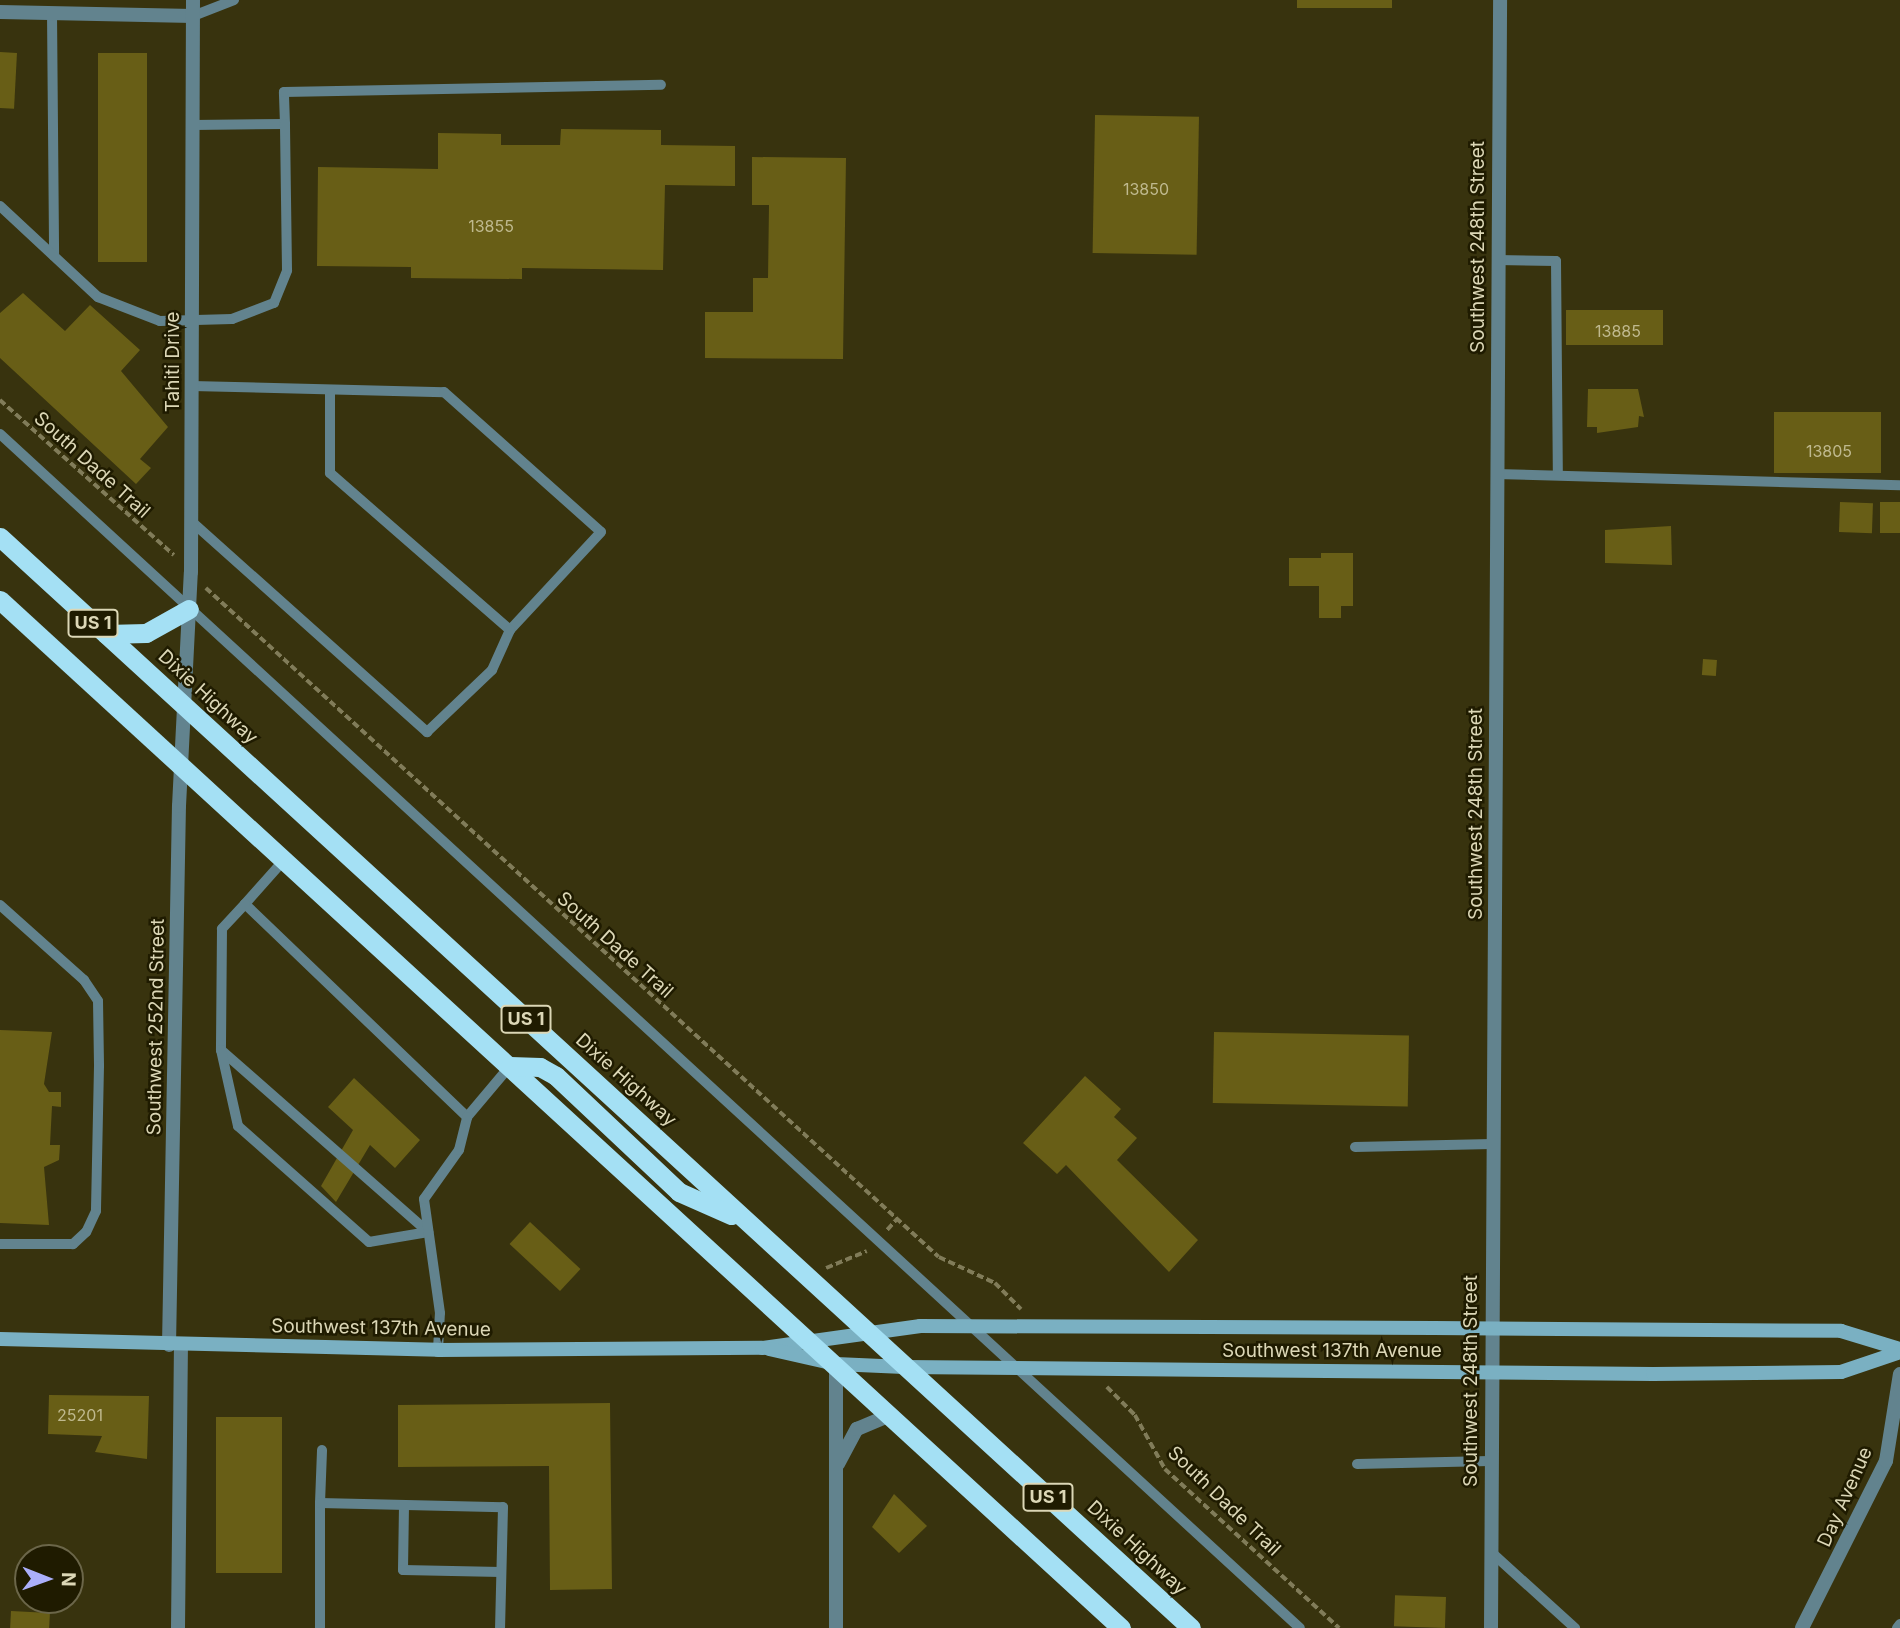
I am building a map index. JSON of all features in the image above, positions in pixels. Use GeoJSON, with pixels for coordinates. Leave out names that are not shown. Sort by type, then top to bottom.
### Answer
{"type":"FeatureCollection","features":[{"type":"Feature","properties":{"kind":"highway","name":"Dixie Highway"},"geometry":{"type":"LineString","coordinates":[[0,537],[1191,1628]]}},
{"type":"Feature","properties":{"kind":"highway","name":"US 1"},"geometry":{"type":"LineString","coordinates":[[0,600],[1121,1628]]}},
{"type":"Feature","properties":{"kind":"highway"},"geometry":{"type":"LineString","coordinates":[[106,635],[146,633],[189,609]]}},
{"type":"Feature","properties":{"kind":"highway"},"geometry":{"type":"LineString","coordinates":[[510,1066],[540,1067],[556,1076],[679,1192],[748,1222]]}},
{"type":"Feature","properties":{"kind":"main road","name":"Southwest 137th Avenue"},"geometry":{"type":"LineString","coordinates":[[0,1339],[438,1349],[762,1348],[865,1331],[972,1326],[1841,1331],[1900,1351]]}},
{"type":"Feature","properties":{"kind":"main road","name":"Southwest 137th Avenue"},"geometry":{"type":"LineString","coordinates":[[762,1348],[836,1364],[904,1367],[1841,1372],[1900,1351]]}},
{"type":"Feature","properties":{"kind":"street"},"geometry":{"type":"LineString","coordinates":[[0,12],[193,16],[193,0]]}},
{"type":"Feature","properties":{"kind":"street","name":"Southwest 248th Street"},"geometry":{"type":"LineString","coordinates":[[1491,1628],[1489,1329],[1500,0]]}},
{"type":"Feature","properties":{"kind":"street","name":"Tahiti Drive"},"geometry":{"type":"LineString","coordinates":[[186,708],[191,521],[193,16]]}},
{"type":"Feature","properties":{"kind":"street","name":"Southwest 252nd Street"},"geometry":{"type":"LineString","coordinates":[[178,1628],[175,1345],[181,765],[186,708]]}},
{"type":"Feature","properties":{"kind":"street"},"geometry":{"type":"LineString","coordinates":[[836,1364],[836,1628]]}},
{"type":"Feature","properties":{"kind":"street","name":"Day Avenue"},"geometry":{"type":"LineString","coordinates":[[1802,1628],[1886,1461],[1900,1374]]}},
{"type":"Feature","properties":{"kind":"street"},"geometry":{"type":"LineString","coordinates":[[838,1464],[857,1429],[890,1415]]}},
{"type":"Feature","properties":{"kind":"lane"},"geometry":{"type":"LineString","coordinates":[[193,16],[234,0]]}},
{"type":"Feature","properties":{"kind":"lane"},"geometry":{"type":"LineString","coordinates":[[52,13],[54,256]]}},
{"type":"Feature","properties":{"kind":"lane"},"geometry":{"type":"LineString","coordinates":[[0,206],[98,297],[160,321],[192,325],[274,303],[287,270],[284,92],[661,85]]}},
{"type":"Feature","properties":{"kind":"lane"},"geometry":{"type":"LineString","coordinates":[[193,125],[285,124]]}},
{"type":"Feature","properties":{"kind":"lane"},"geometry":{"type":"LineString","coordinates":[[1497,260],[1556,261],[1558,475]]}},
{"type":"Feature","properties":{"kind":"lane"},"geometry":{"type":"LineString","coordinates":[[191,521],[427,732],[492,670],[510,629],[601,532],[444,391],[192,386]]}},
{"type":"Feature","properties":{"kind":"lane"},"geometry":{"type":"LineString","coordinates":[[330,390],[330,473],[510,629]]}},
{"type":"Feature","properties":{"kind":"lane"},"geometry":{"type":"LineString","coordinates":[[0,434],[1300,1628]]}},
{"type":"Feature","properties":{"kind":"lane"},"geometry":{"type":"LineString","coordinates":[[1496,474],[1900,485]]}},
{"type":"Feature","properties":{"kind":"lane"},"geometry":{"type":"LineString","coordinates":[[284,860],[222,929],[221,1050],[238,1126],[369,1242],[428,1232]]}},
{"type":"Feature","properties":{"kind":"lane"},"geometry":{"type":"LineString","coordinates":[[245,904],[467,1117]]}},
{"type":"Feature","properties":{"kind":"lane"},"geometry":{"type":"LineString","coordinates":[[0,905],[84,981],[97,1001],[99,1066],[96,1211],[86,1232],[73,1244],[0,1244]]}},
{"type":"Feature","properties":{"kind":"lane"},"geometry":{"type":"LineString","coordinates":[[221,1050],[428,1232]]}},
{"type":"Feature","properties":{"kind":"lane"},"geometry":{"type":"LineString","coordinates":[[438,1349],[440,1313],[424,1199],[459,1150],[467,1117],[510,1066]]}},
{"type":"Feature","properties":{"kind":"lane"},"geometry":{"type":"LineString","coordinates":[[1355,1147],[1492,1144]]}},
{"type":"Feature","properties":{"kind":"lane"},"geometry":{"type":"LineString","coordinates":[[320,1628],[322,1450]]}},
{"type":"Feature","properties":{"kind":"lane"},"geometry":{"type":"LineString","coordinates":[[1357,1464],[1490,1461]]}},
{"type":"Feature","properties":{"kind":"lane"},"geometry":{"type":"LineString","coordinates":[[320,1503],[503,1507],[500,1628]]}},
{"type":"Feature","properties":{"kind":"lane"},"geometry":{"type":"LineString","coordinates":[[404,1506],[403,1570],[501,1572]]}},
{"type":"Feature","properties":{"kind":"lane"},"geometry":{"type":"LineString","coordinates":[[1490,1551],[1575,1628]]}},
{"type":"Feature","properties":{"kind":"path","name":"South Dade Trail"},"geometry":{"type":"LineString","coordinates":[[0,400],[167,548]]}},
{"type":"Feature","properties":{"kind":"path","name":"South Dade Trail"},"geometry":{"type":"LineString","coordinates":[[202,583],[939,1257],[995,1283],[1022,1310]]}},
{"type":"Feature","properties":{"kind":"path"},"geometry":{"type":"LineString","coordinates":[[887,1230],[897,1219]]}},
{"type":"Feature","properties":{"kind":"path"},"geometry":{"type":"LineString","coordinates":[[821,1269],[869,1250]]}},
{"type":"Feature","properties":{"kind":"path","name":"South Dade Trail"},"geometry":{"type":"LineString","coordinates":[[1104,1384],[1135,1415],[1165,1469],[1339,1628]]}},
{"type":"Feature","properties":{"kind":"building"},"geometry":{"type":"Polygon","coordinates":[[[1297,0],[1392,0],[1392,8],[1297,8],[1297,0]]]}},
{"type":"Feature","properties":{"kind":"building"},"geometry":{"type":"Polygon","coordinates":[[[0,52],[17,53],[14,109],[0,108],[0,52]]]}},
{"type":"Feature","properties":{"kind":"building"},"geometry":{"type":"Polygon","coordinates":[[[98,53],[147,53],[147,262],[98,262],[98,53]]]}},
{"type":"Feature","properties":{"kind":"building"},"geometry":{"type":"Polygon","coordinates":[[[1095,115],[1199,117],[1197,255],[1093,253],[1095,115]]]}},
{"type":"Feature","properties":{"kind":"building"},"geometry":{"type":"Polygon","coordinates":[[[561,129],[661,130],[661,145],[735,146],[735,186],[665,185],[663,270],[522,268],[522,279],[411,278],[411,267],[317,266],[318,167],[438,169],[438,133],[501,134],[501,145],[560,145],[561,129]]]}},
{"type":"Feature","properties":{"kind":"building"},"geometry":{"type":"Polygon","coordinates":[[[752,157],[846,158],[843,359],[705,358],[705,312],[753,312],[753,278],[768,278],[769,205],[752,205],[752,157]]]}},
{"type":"Feature","properties":{"kind":"building"},"geometry":{"type":"Polygon","coordinates":[[[23,293],[65,331],[90,305],[140,350],[121,371],[168,427],[140,459],[151,468],[136,484],[0,358],[0,313],[23,293]]]}},
{"type":"Feature","properties":{"kind":"building"},"geometry":{"type":"Polygon","coordinates":[[[1566,310],[1663,310],[1663,345],[1566,345],[1566,310]]]}},
{"type":"Feature","properties":{"kind":"building"},"geometry":{"type":"Polygon","coordinates":[[[1588,389],[1638,389],[1644,417],[1639,416],[1638,427],[1597,433],[1597,427],[1587,427],[1588,389]]]}},
{"type":"Feature","properties":{"kind":"building"},"geometry":{"type":"Polygon","coordinates":[[[1774,412],[1881,412],[1881,473],[1774,473],[1774,412]]]}},
{"type":"Feature","properties":{"kind":"building"},"geometry":{"type":"Polygon","coordinates":[[[1840,502],[1873,503],[1872,533],[1839,532],[1840,502]]]}},
{"type":"Feature","properties":{"kind":"building"},"geometry":{"type":"Polygon","coordinates":[[[1880,502],[1900,502],[1900,533],[1880,533],[1880,502]]]}},
{"type":"Feature","properties":{"kind":"building"},"geometry":{"type":"Polygon","coordinates":[[[1671,526],[1672,565],[1605,563],[1605,530],[1671,526]]]}},
{"type":"Feature","properties":{"kind":"building"},"geometry":{"type":"Polygon","coordinates":[[[1321,553],[1353,553],[1353,606],[1341,606],[1341,618],[1319,618],[1319,586],[1289,586],[1289,558],[1321,558],[1321,553]]]}},
{"type":"Feature","properties":{"kind":"building"},"geometry":{"type":"Polygon","coordinates":[[[1703,659],[1717,660],[1716,676],[1702,675],[1703,659]]]}},
{"type":"Feature","properties":{"kind":"building"},"geometry":{"type":"Polygon","coordinates":[[[0,1030],[52,1032],[44,1084],[49,1092],[61,1092],[61,1107],[52,1106],[50,1145],[60,1145],[59,1160],[44,1167],[49,1225],[0,1223],[0,1030]]]}},
{"type":"Feature","properties":{"kind":"building"},"geometry":{"type":"Polygon","coordinates":[[[1214,1032],[1409,1035],[1408,1106],[1213,1103],[1214,1032]]]}},
{"type":"Feature","properties":{"kind":"building"},"geometry":{"type":"Polygon","coordinates":[[[1085,1076],[1121,1109],[1114,1117],[1137,1138],[1117,1160],[1198,1240],[1169,1272],[1066,1165],[1057,1174],[1023,1143],[1085,1076]]]}},
{"type":"Feature","properties":{"kind":"building"},"geometry":{"type":"Polygon","coordinates":[[[354,1078],[420,1140],[395,1168],[370,1145],[336,1202],[321,1186],[353,1130],[328,1107],[354,1078]]]}},
{"type":"Feature","properties":{"kind":"building"},"geometry":{"type":"Polygon","coordinates":[[[530,1222],[580,1269],[560,1291],[510,1244],[530,1222]]]}},
{"type":"Feature","properties":{"kind":"building"},"geometry":{"type":"Polygon","coordinates":[[[49,1395],[149,1396],[147,1459],[95,1452],[102,1436],[48,1434],[49,1395]]]}},
{"type":"Feature","properties":{"kind":"building"},"geometry":{"type":"Polygon","coordinates":[[[610,1403],[612,1589],[550,1590],[549,1466],[398,1467],[398,1405],[610,1403]]]}},
{"type":"Feature","properties":{"kind":"building"},"geometry":{"type":"Polygon","coordinates":[[[216,1417],[282,1417],[282,1573],[216,1573],[216,1417]]]}},
{"type":"Feature","properties":{"kind":"building"},"geometry":{"type":"Polygon","coordinates":[[[894,1494],[927,1526],[899,1553],[872,1527],[894,1494]]]}},
{"type":"Feature","properties":{"kind":"building"},"geometry":{"type":"Polygon","coordinates":[[[1395,1595],[1446,1597],[1445,1628],[1394,1626],[1395,1595]]]}},
{"type":"Feature","properties":{"kind":"building"},"geometry":{"type":"Polygon","coordinates":[[[11,1611],[14,1614],[50,1614],[49,1628],[10,1628],[11,1611]]]}}]}
